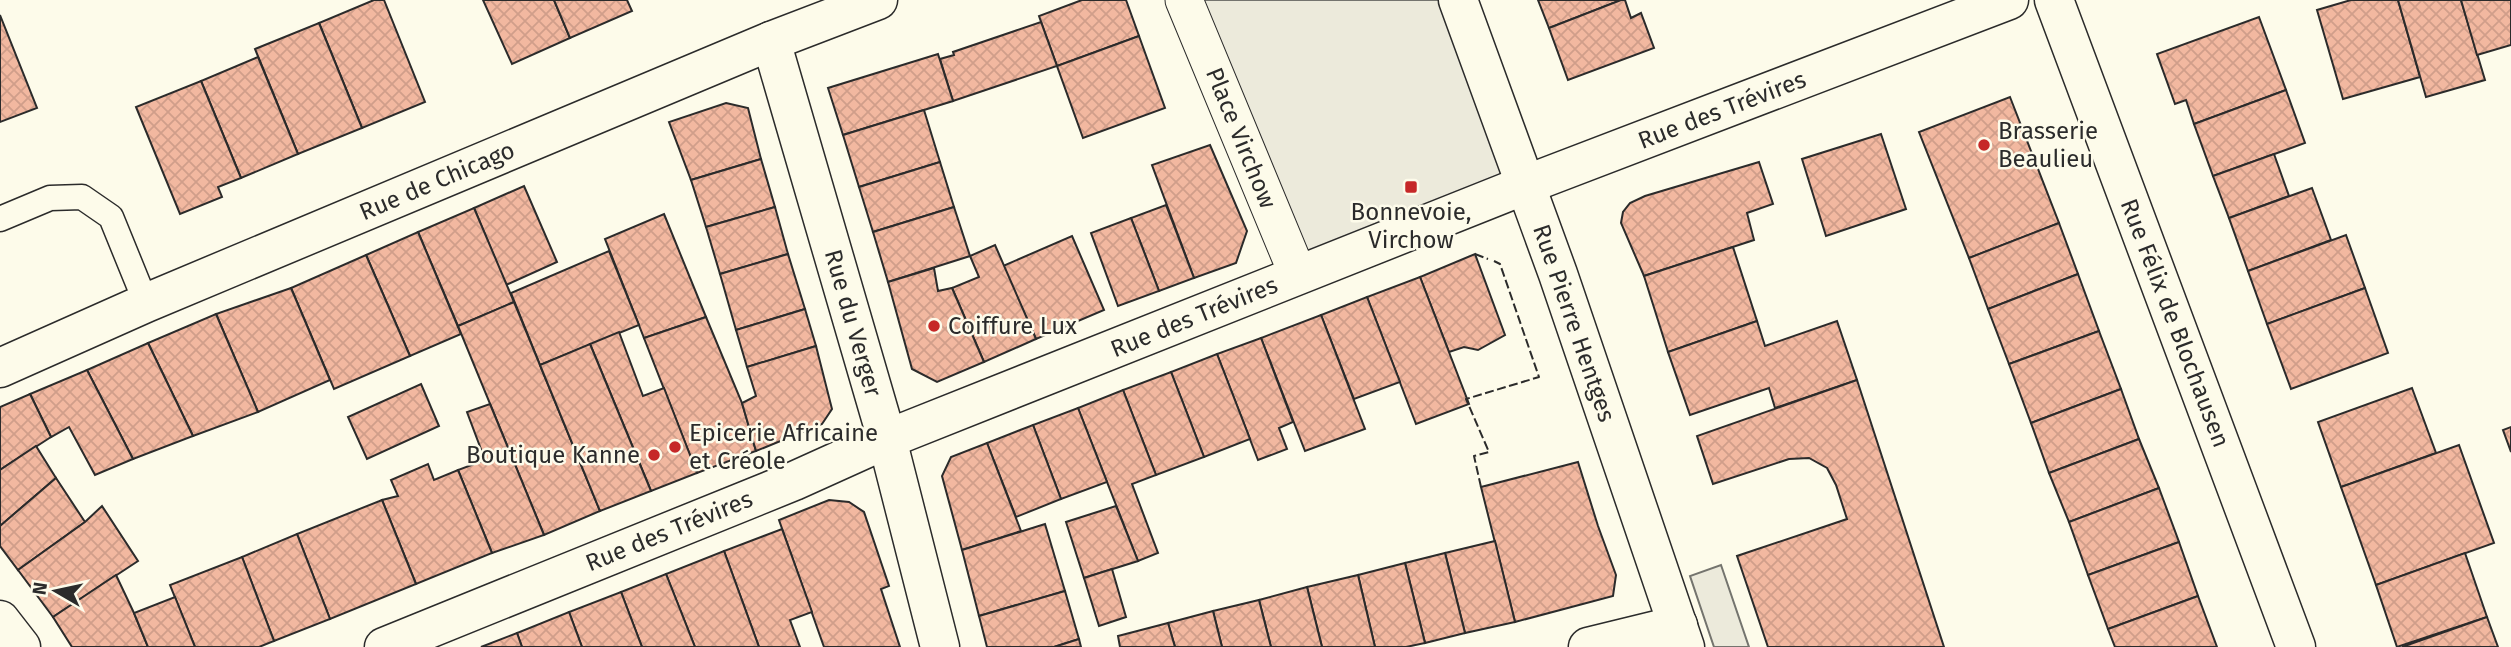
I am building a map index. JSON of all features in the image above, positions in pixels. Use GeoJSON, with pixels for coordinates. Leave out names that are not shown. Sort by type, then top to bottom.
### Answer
{"type":"FeatureCollection","features":[{"type":"Feature","properties":{"kind":"street","name":"Place Virchow"},"geometry":{"type":"LineString","coordinates":[[1184,0],[1298,275]]}},
{"type":"Feature","properties":{"kind":"street","name":"Rue Pierre Hentges"},"geometry":{"type":"LineString","coordinates":[[1458,0],[1681,636]]}},
{"type":"Feature","properties":{"kind":"street","name":"Rue des Trévires"},"geometry":{"type":"LineString","coordinates":[[384,647],[794,481],[887,439],[1298,275],[2009,0]]}},
{"type":"Feature","properties":{"kind":"street","name":"Rue Félix de Blochausen"},"geometry":{"type":"LineString","coordinates":[[2054,0],[2296,647]]}},
{"type":"Feature","properties":{"kind":"street","name":"Rue de Chicago"},"geometry":{"type":"LineString","coordinates":[[0,368],[146,303],[859,3]]}},
{"type":"Feature","properties":{"kind":"street","name":"Rue du Verger"},"geometry":{"type":"LineString","coordinates":[[771,40],[887,439],[940,647]]}},
{"type":"Feature","properties":{"kind":"street"},"geometry":{"type":"LineString","coordinates":[[0,620],[20,647]]}},
{"type":"Feature","properties":{"kind":"street"},"geometry":{"type":"LineString","coordinates":[[1588,647],[1681,636]]}},
{"type":"Feature","properties":{"kind":"lane"},"geometry":{"type":"LineString","coordinates":[[0,219],[50,198],[82,197],[111,217],[146,303]]}},
{"type":"Feature","properties":{"kind":"shaded area"},"geometry":{"type":"Polygon","coordinates":[[[1184,0],[1458,0],[1525,185],[1298,275],[1184,0]]]}},
{"type":"Feature","properties":{"kind":"shaded area"},"geometry":{"type":"Polygon","coordinates":[[[1721,565],[1749,647],[1714,647],[1690,576],[1721,565]]]}},
{"type":"Feature","properties":{"kind":"building"},"geometry":{"type":"Polygon","coordinates":[[[374,0],[384,0],[425,102],[362,128],[319,23],[374,0]]]}},
{"type":"Feature","properties":{"kind":"building"},"geometry":{"type":"Polygon","coordinates":[[[483,0],[554,0],[570,38],[512,64],[483,0]]]}},
{"type":"Feature","properties":{"kind":"building"},"geometry":{"type":"Polygon","coordinates":[[[554,0],[627,0],[632,11],[570,38],[554,0]]]}},
{"type":"Feature","properties":{"kind":"building"},"geometry":{"type":"Polygon","coordinates":[[[1082,0],[1126,0],[1139,36],[1057,66],[1039,16],[1082,0]]]}},
{"type":"Feature","properties":{"kind":"building"},"geometry":{"type":"Polygon","coordinates":[[[1538,0],[1621,0],[1549,28],[1538,0]]]}},
{"type":"Feature","properties":{"kind":"building"},"geometry":{"type":"Polygon","coordinates":[[[1625,0],[1631,18],[1641,13],[1654,48],[1568,80],[1549,28],[1625,0]]]}},
{"type":"Feature","properties":{"kind":"building"},"geometry":{"type":"Polygon","coordinates":[[[2351,0],[2398,0],[2420,77],[2343,99],[2317,10],[2351,0]]]}},
{"type":"Feature","properties":{"kind":"building"},"geometry":{"type":"Polygon","coordinates":[[[2398,0],[2461,0],[2485,80],[2426,97],[2398,0]]]}},
{"type":"Feature","properties":{"kind":"building"},"geometry":{"type":"Polygon","coordinates":[[[2461,0],[2511,0],[2511,45],[2477,55],[2461,0]]]}},
{"type":"Feature","properties":{"kind":"building"},"geometry":{"type":"Polygon","coordinates":[[[0,15],[37,108],[0,122],[0,15]]]}},
{"type":"Feature","properties":{"kind":"building"},"geometry":{"type":"Polygon","coordinates":[[[2259,17],[2286,90],[2194,124],[2186,100],[2175,104],[2157,54],[2259,17]]]}},
{"type":"Feature","properties":{"kind":"building"},"geometry":{"type":"Polygon","coordinates":[[[1041,22],[1057,66],[953,101],[940,59],[954,55],[953,52],[1041,22]]]}},
{"type":"Feature","properties":{"kind":"building"},"geometry":{"type":"Polygon","coordinates":[[[319,23],[362,128],[298,154],[255,49],[319,23]]]}},
{"type":"Feature","properties":{"kind":"building"},"geometry":{"type":"Polygon","coordinates":[[[1139,36],[1165,108],[1083,138],[1057,66],[1139,36]]]}},
{"type":"Feature","properties":{"kind":"building"},"geometry":{"type":"Polygon","coordinates":[[[938,54],[953,101],[843,135],[828,88],[938,54]]]}},
{"type":"Feature","properties":{"kind":"building"},"geometry":{"type":"Polygon","coordinates":[[[258,57],[298,154],[241,178],[201,81],[258,57]]]}},
{"type":"Feature","properties":{"kind":"building"},"geometry":{"type":"Polygon","coordinates":[[[201,81],[241,178],[218,187],[222,197],[180,214],[136,107],[201,81]]]}},
{"type":"Feature","properties":{"kind":"building"},"geometry":{"type":"Polygon","coordinates":[[[2286,90],[2305,143],[2213,176],[2194,124],[2286,90]]]}},
{"type":"Feature","properties":{"kind":"building"},"geometry":{"type":"Polygon","coordinates":[[[2010,97],[2059,223],[1969,258],[1919,132],[2010,97]]]}},
{"type":"Feature","properties":{"kind":"building"},"geometry":{"type":"Polygon","coordinates":[[[726,103],[748,108],[761,159],[691,180],[669,122],[726,103]]]}},
{"type":"Feature","properties":{"kind":"building"},"geometry":{"type":"Polygon","coordinates":[[[924,110],[940,162],[859,187],[843,135],[924,110]]]}},
{"type":"Feature","properties":{"kind":"building"},"geometry":{"type":"Polygon","coordinates":[[[1881,134],[1906,209],[1826,236],[1802,159],[1881,134]]]}},
{"type":"Feature","properties":{"kind":"building"},"geometry":{"type":"Polygon","coordinates":[[[1210,145],[1247,231],[1236,263],[1194,278],[1152,165],[1210,145]]]}},
{"type":"Feature","properties":{"kind":"building"},"geometry":{"type":"Polygon","coordinates":[[[2274,154],[2289,196],[2229,218],[2213,176],[2274,154]]]}},
{"type":"Feature","properties":{"kind":"building"},"geometry":{"type":"Polygon","coordinates":[[[761,159],[775,207],[706,227],[691,180],[761,159]]]}},
{"type":"Feature","properties":{"kind":"building"},"geometry":{"type":"Polygon","coordinates":[[[940,162],[954,207],[873,232],[859,187],[940,162]]]}},
{"type":"Feature","properties":{"kind":"building"},"geometry":{"type":"Polygon","coordinates":[[[1759,162],[1773,204],[1747,213],[1754,240],[1644,276],[1621,223],[1623,212],[1630,203],[1645,196],[1759,162]]]}},
{"type":"Feature","properties":{"kind":"building"},"geometry":{"type":"Polygon","coordinates":[[[524,186],[557,262],[506,285],[474,208],[524,186]]]}},
{"type":"Feature","properties":{"kind":"building"},"geometry":{"type":"Polygon","coordinates":[[[2312,188],[2331,240],[2248,271],[2229,218],[2312,188]]]}},
{"type":"Feature","properties":{"kind":"building"},"geometry":{"type":"Polygon","coordinates":[[[1166,205],[1194,278],[1159,291],[1131,218],[1166,205]]]}},
{"type":"Feature","properties":{"kind":"building"},"geometry":{"type":"Polygon","coordinates":[[[775,207],[788,254],[720,274],[706,227],[775,207]]]}},
{"type":"Feature","properties":{"kind":"building"},"geometry":{"type":"Polygon","coordinates":[[[954,207],[970,256],[888,282],[873,232],[954,207]]]}},
{"type":"Feature","properties":{"kind":"building"},"geometry":{"type":"Polygon","coordinates":[[[474,208],[514,302],[458,326],[418,232],[474,208]]]}},
{"type":"Feature","properties":{"kind":"building"},"geometry":{"type":"Polygon","coordinates":[[[664,214],[706,317],[644,338],[605,239],[664,214]]]}},
{"type":"Feature","properties":{"kind":"building"},"geometry":{"type":"Polygon","coordinates":[[[1131,218],[1159,291],[1118,306],[1091,233],[1131,218]]]}},
{"type":"Feature","properties":{"kind":"building"},"geometry":{"type":"Polygon","coordinates":[[[2059,223],[2078,274],[1988,309],[1969,258],[2059,223]]]}},
{"type":"Feature","properties":{"kind":"building"},"geometry":{"type":"Polygon","coordinates":[[[418,232],[461,334],[410,356],[366,255],[418,232]]]}},
{"type":"Feature","properties":{"kind":"building"},"geometry":{"type":"Polygon","coordinates":[[[2346,235],[2365,288],[2267,324],[2248,271],[2346,235]]]}},
{"type":"Feature","properties":{"kind":"building"},"geometry":{"type":"Polygon","coordinates":[[[1072,236],[1104,310],[1036,339],[1003,266],[1072,236]]]}},
{"type":"Feature","properties":{"kind":"building"},"geometry":{"type":"Polygon","coordinates":[[[995,245],[1036,339],[984,362],[952,288],[979,277],[970,256],[995,245]]]}},
{"type":"Feature","properties":{"kind":"building"},"geometry":{"type":"Polygon","coordinates":[[[1733,247],[1757,321],[1668,352],[1644,276],[1733,247]]]}},
{"type":"Feature","properties":{"kind":"building"},"geometry":{"type":"Polygon","coordinates":[[[609,251],[639,325],[540,365],[511,293],[609,251]]]}},
{"type":"Feature","properties":{"kind":"building"},"geometry":{"type":"Polygon","coordinates":[[[788,254],[805,309],[736,330],[720,274],[788,254]]]}},
{"type":"Feature","properties":{"kind":"building"},"geometry":{"type":"Polygon","coordinates":[[[1475,254],[1505,335],[1478,350],[1464,347],[1449,352],[1420,277],[1475,254]]]}},
{"type":"Feature","properties":{"kind":"building"},"geometry":{"type":"Polygon","coordinates":[[[366,255],[410,356],[334,389],[291,288],[366,255]]]}},
{"type":"Feature","properties":{"kind":"building"},"geometry":{"type":"Polygon","coordinates":[[[934,268],[938,291],[952,288],[984,362],[937,382],[912,369],[888,282],[934,268]]]}},
{"type":"Feature","properties":{"kind":"building"},"geometry":{"type":"Polygon","coordinates":[[[2078,274],[2099,331],[2009,364],[1988,309],[2078,274]]]}},
{"type":"Feature","properties":{"kind":"building"},"geometry":{"type":"Polygon","coordinates":[[[1420,277],[1469,404],[1416,424],[1367,297],[1420,277]]]}},
{"type":"Feature","properties":{"kind":"building"},"geometry":{"type":"Polygon","coordinates":[[[291,288],[330,380],[258,412],[216,314],[291,288]]]}},
{"type":"Feature","properties":{"kind":"building"},"geometry":{"type":"Polygon","coordinates":[[[2365,288],[2388,353],[2291,389],[2267,324],[2365,288]]]}},
{"type":"Feature","properties":{"kind":"building"},"geometry":{"type":"Polygon","coordinates":[[[1367,297],[1400,382],[1354,399],[1321,315],[1367,297]]]}},
{"type":"Feature","properties":{"kind":"building"},"geometry":{"type":"Polygon","coordinates":[[[514,302],[600,511],[544,535],[458,326],[514,302]]]}},
{"type":"Feature","properties":{"kind":"building"},"geometry":{"type":"Polygon","coordinates":[[[805,309],[816,346],[747,367],[736,330],[805,309]]]}},
{"type":"Feature","properties":{"kind":"building"},"geometry":{"type":"Polygon","coordinates":[[[216,314],[258,412],[193,436],[148,343],[216,314]]]}},
{"type":"Feature","properties":{"kind":"building"},"geometry":{"type":"Polygon","coordinates":[[[1321,315],[1365,429],[1305,451],[1261,338],[1321,315]]]}},
{"type":"Feature","properties":{"kind":"building"},"geometry":{"type":"Polygon","coordinates":[[[706,317],[742,403],[756,451],[697,473],[644,338],[706,317]]]}},
{"type":"Feature","properties":{"kind":"building"},"geometry":{"type":"Polygon","coordinates":[[[1757,321],[1765,346],[1837,321],[1857,380],[1775,408],[1769,388],[1690,415],[1668,352],[1757,321]]]}},
{"type":"Feature","properties":{"kind":"building"},"geometry":{"type":"Polygon","coordinates":[[[2099,331],[2121,389],[2031,423],[2009,364],[2099,331]]]}},
{"type":"Feature","properties":{"kind":"building"},"geometry":{"type":"Polygon","coordinates":[[[619,332],[643,396],[664,388],[697,473],[651,491],[590,344],[619,332]]]}},
{"type":"Feature","properties":{"kind":"building"},"geometry":{"type":"Polygon","coordinates":[[[1261,338],[1293,422],[1279,428],[1287,449],[1258,460],[1217,354],[1261,338]]]}},
{"type":"Feature","properties":{"kind":"building"},"geometry":{"type":"Polygon","coordinates":[[[148,343],[193,436],[133,459],[87,370],[148,343]]]}},
{"type":"Feature","properties":{"kind":"building"},"geometry":{"type":"Polygon","coordinates":[[[590,344],[651,491],[600,511],[540,365],[590,344]]]}},
{"type":"Feature","properties":{"kind":"building"},"geometry":{"type":"Polygon","coordinates":[[[816,346],[832,409],[822,424],[756,451],[742,403],[756,396],[747,367],[816,346]]]}},
{"type":"Feature","properties":{"kind":"building"},"geometry":{"type":"Polygon","coordinates":[[[1217,354],[1250,439],[1204,457],[1171,372],[1217,354]]]}},
{"type":"Feature","properties":{"kind":"building"},"geometry":{"type":"Polygon","coordinates":[[[87,370],[133,459],[95,475],[69,427],[51,437],[30,394],[87,370]]]}},
{"type":"Feature","properties":{"kind":"building"},"geometry":{"type":"Polygon","coordinates":[[[1171,372],[1204,457],[1156,475],[1123,390],[1171,372]]]}},
{"type":"Feature","properties":{"kind":"building"},"geometry":{"type":"Polygon","coordinates":[[[1857,380],[1944,647],[1768,647],[1737,556],[1847,519],[1836,485],[1827,468],[1809,458],[1789,459],[1713,484],[1697,436],[1857,380]]]}},
{"type":"Feature","properties":{"kind":"building"},"geometry":{"type":"Polygon","coordinates":[[[421,384],[439,426],[367,459],[348,417],[421,384]]]}},
{"type":"Feature","properties":{"kind":"building"},"geometry":{"type":"Polygon","coordinates":[[[2412,388],[2436,453],[2341,487],[2318,422],[2412,388]]]}},
{"type":"Feature","properties":{"kind":"building"},"geometry":{"type":"Polygon","coordinates":[[[2121,389],[2139,439],[2049,473],[2031,423],[2121,389]]]}},
{"type":"Feature","properties":{"kind":"building"},"geometry":{"type":"Polygon","coordinates":[[[1123,390],[1156,475],[1132,484],[1158,553],[1138,561],[1078,408],[1123,390]]]}},
{"type":"Feature","properties":{"kind":"building"},"geometry":{"type":"Polygon","coordinates":[[[30,394],[51,437],[0,470],[0,407],[30,394]]]}},
{"type":"Feature","properties":{"kind":"building"},"geometry":{"type":"Polygon","coordinates":[[[490,404],[544,535],[492,553],[458,470],[485,460],[467,412],[490,404]]]}},
{"type":"Feature","properties":{"kind":"building"},"geometry":{"type":"Polygon","coordinates":[[[1078,408],[1107,482],[1061,499],[1033,425],[1078,408]]]}},
{"type":"Feature","properties":{"kind":"building"},"geometry":{"type":"Polygon","coordinates":[[[1033,425],[1061,499],[1016,517],[987,443],[1033,425]]]}},
{"type":"Feature","properties":{"kind":"building"},"geometry":{"type":"Polygon","coordinates":[[[2511,427],[2511,452],[2503,430],[2511,427]]]}},
{"type":"Feature","properties":{"kind":"building"},"geometry":{"type":"Polygon","coordinates":[[[2139,439],[2159,488],[2069,522],[2049,473],[2139,439]]]}},
{"type":"Feature","properties":{"kind":"building"},"geometry":{"type":"Polygon","coordinates":[[[987,443],[1021,531],[962,550],[942,476],[951,457],[987,443]]]}},
{"type":"Feature","properties":{"kind":"building"},"geometry":{"type":"Polygon","coordinates":[[[2459,445],[2494,543],[2376,585],[2341,487],[2459,445]]]}},
{"type":"Feature","properties":{"kind":"building"},"geometry":{"type":"Polygon","coordinates":[[[36,446],[56,478],[0,526],[0,470],[36,446]]]}},
{"type":"Feature","properties":{"kind":"building"},"geometry":{"type":"Polygon","coordinates":[[[1578,462],[1616,575],[1613,596],[1515,622],[1481,487],[1578,462]]]}},
{"type":"Feature","properties":{"kind":"building"},"geometry":{"type":"Polygon","coordinates":[[[428,464],[434,480],[458,470],[492,553],[416,584],[382,500],[398,496],[391,480],[428,464]]]}},
{"type":"Feature","properties":{"kind":"building"},"geometry":{"type":"Polygon","coordinates":[[[56,478],[85,522],[18,570],[0,546],[0,526],[56,478]]]}},
{"type":"Feature","properties":{"kind":"building"},"geometry":{"type":"Polygon","coordinates":[[[2159,488],[2179,542],[2088,575],[2069,522],[2159,488]]]}},
{"type":"Feature","properties":{"kind":"building"},"geometry":{"type":"Polygon","coordinates":[[[382,500],[416,584],[330,619],[297,534],[382,500]]]}},
{"type":"Feature","properties":{"kind":"building"},"geometry":{"type":"Polygon","coordinates":[[[829,500],[849,502],[864,512],[889,586],[881,589],[900,647],[824,647],[779,520],[829,500]]]}},
{"type":"Feature","properties":{"kind":"building"},"geometry":{"type":"Polygon","coordinates":[[[102,506],[138,561],[53,617],[18,570],[85,522],[102,506]]]}},
{"type":"Feature","properties":{"kind":"building"},"geometry":{"type":"Polygon","coordinates":[[[1116,506],[1138,561],[1084,578],[1066,522],[1116,506]]]}},
{"type":"Feature","properties":{"kind":"building"},"geometry":{"type":"Polygon","coordinates":[[[1045,524],[1065,591],[979,616],[962,550],[1045,524]]]}},
{"type":"Feature","properties":{"kind":"building"},"geometry":{"type":"Polygon","coordinates":[[[782,529],[812,612],[790,620],[800,647],[759,647],[724,551],[782,529]]]}},
{"type":"Feature","properties":{"kind":"building"},"geometry":{"type":"Polygon","coordinates":[[[297,534],[330,619],[274,641],[242,557],[297,534]]]}},
{"type":"Feature","properties":{"kind":"building"},"geometry":{"type":"Polygon","coordinates":[[[1495,541],[1515,622],[1465,633],[1445,553],[1495,541]]]}},
{"type":"Feature","properties":{"kind":"building"},"geometry":{"type":"Polygon","coordinates":[[[2179,542],[2198,596],[2108,629],[2088,575],[2179,542]]]}},
{"type":"Feature","properties":{"kind":"building"},"geometry":{"type":"Polygon","coordinates":[[[724,551],[759,647],[695,647],[666,574],[724,551]]]}},
{"type":"Feature","properties":{"kind":"building"},"geometry":{"type":"Polygon","coordinates":[[[1445,553],[1465,633],[1425,643],[1405,563],[1445,553]]]}},
{"type":"Feature","properties":{"kind":"building"},"geometry":{"type":"Polygon","coordinates":[[[2465,553],[2487,617],[2397,647],[2376,585],[2465,553]]]}},
{"type":"Feature","properties":{"kind":"building"},"geometry":{"type":"Polygon","coordinates":[[[242,557],[274,641],[259,647],[195,647],[170,585],[242,557]]]}},
{"type":"Feature","properties":{"kind":"building"},"geometry":{"type":"Polygon","coordinates":[[[1405,563],[1425,643],[1406,647],[1375,647],[1358,575],[1405,563]]]}},
{"type":"Feature","properties":{"kind":"building"},"geometry":{"type":"Polygon","coordinates":[[[1112,569],[1126,617],[1099,626],[1084,578],[1112,569]]]}},
{"type":"Feature","properties":{"kind":"building"},"geometry":{"type":"Polygon","coordinates":[[[666,574],[695,647],[642,647],[621,592],[666,574]]]}},
{"type":"Feature","properties":{"kind":"building"},"geometry":{"type":"Polygon","coordinates":[[[116,575],[148,647],[72,647],[53,617],[116,575]]]}},
{"type":"Feature","properties":{"kind":"building"},"geometry":{"type":"Polygon","coordinates":[[[1358,575],[1375,647],[1322,647],[1307,587],[1358,575]]]}},
{"type":"Feature","properties":{"kind":"building"},"geometry":{"type":"Polygon","coordinates":[[[1307,587],[1322,647],[1271,647],[1259,600],[1307,587]]]}},
{"type":"Feature","properties":{"kind":"building"},"geometry":{"type":"Polygon","coordinates":[[[1065,591],[1079,639],[1054,647],[987,647],[979,616],[1065,591]]]}},
{"type":"Feature","properties":{"kind":"building"},"geometry":{"type":"Polygon","coordinates":[[[621,592],[642,647],[582,647],[569,612],[621,592]]]}},
{"type":"Feature","properties":{"kind":"building"},"geometry":{"type":"Polygon","coordinates":[[[2198,596],[2217,647],[2115,647],[2108,629],[2198,596]]]}},
{"type":"Feature","properties":{"kind":"building"},"geometry":{"type":"Polygon","coordinates":[[[175,597],[195,647],[148,647],[134,613],[175,597]]]}},
{"type":"Feature","properties":{"kind":"building"},"geometry":{"type":"Polygon","coordinates":[[[1259,600],[1271,647],[1222,647],[1213,611],[1259,600]]]}},
{"type":"Feature","properties":{"kind":"building"},"geometry":{"type":"Polygon","coordinates":[[[1213,611],[1222,647],[1175,647],[1168,623],[1213,611]]]}},
{"type":"Feature","properties":{"kind":"building"},"geometry":{"type":"Polygon","coordinates":[[[569,612],[582,647],[522,647],[517,633],[569,612]]]}},
{"type":"Feature","properties":{"kind":"building"},"geometry":{"type":"Polygon","coordinates":[[[2487,617],[2498,647],[2402,647],[2487,617]]]}},
{"type":"Feature","properties":{"kind":"building"},"geometry":{"type":"Polygon","coordinates":[[[1168,623],[1175,647],[1120,647],[1118,636],[1168,623]]]}},
{"type":"Feature","properties":{"kind":"building"},"geometry":{"type":"Polygon","coordinates":[[[517,633],[522,647],[481,647],[517,633]]]}},
{"type":"Feature","properties":{"kind":"building"},"geometry":{"type":"Polygon","coordinates":[[[1079,639],[1081,647],[1054,647],[1079,639]]]}},
{"type":"Feature","properties":{"kind":"fence"},"geometry":{"type":"LineString","coordinates":[[1475,254],[1488,259]]}},
{"type":"Feature","properties":{"kind":"fence"},"geometry":{"type":"LineString","coordinates":[[1481,487],[1474,456],[1489,452],[1466,399],[1539,377],[1500,264],[1494,261]]}},
{"type":"Feature","properties":{"kind":"place","name":"Brasserie Beaulieu"},"geometry":{"type":"Point","coordinates":[1984,145]}},
{"type":"Feature","properties":{"kind":"place","name":"Bonnevoie, Virchow"},"geometry":{"type":"Point","coordinates":[1411,187]}},
{"type":"Feature","properties":{"kind":"place","name":"Coiffure Lux"},"geometry":{"type":"Point","coordinates":[934,326]}},
{"type":"Feature","properties":{"kind":"place","name":"Epicerie Africaine et Créole"},"geometry":{"type":"Point","coordinates":[675,447]}},
{"type":"Feature","properties":{"kind":"place","name":"Boutique Kanne"},"geometry":{"type":"Point","coordinates":[654,455]}}]}
